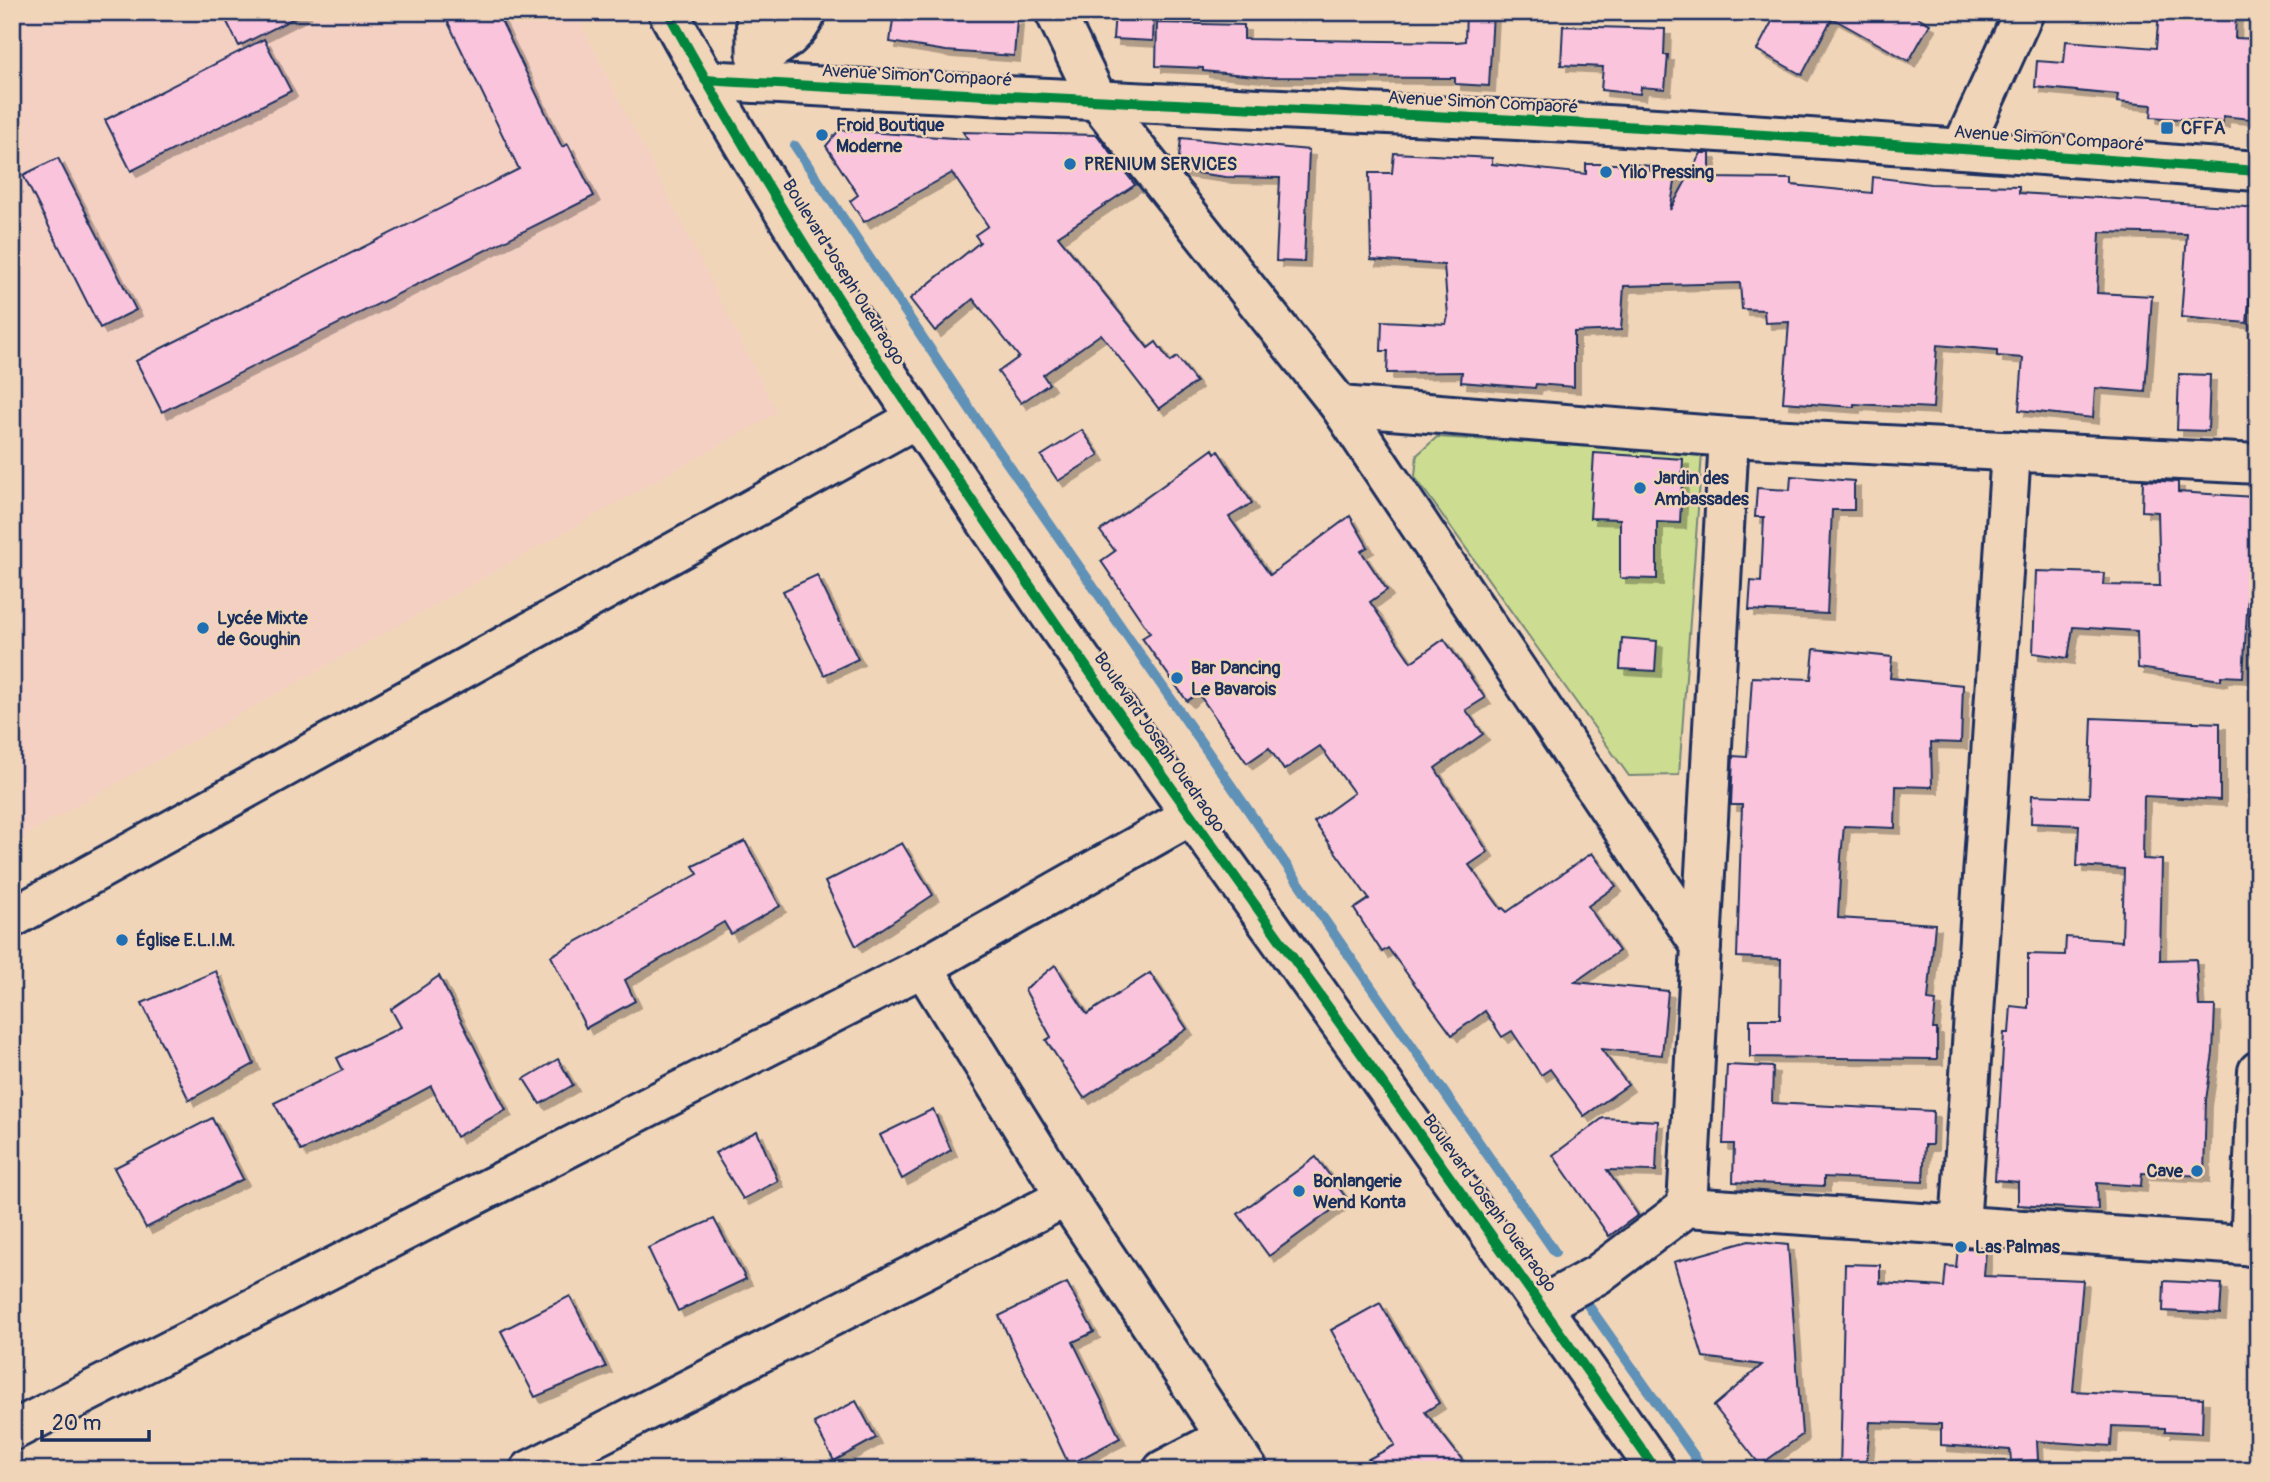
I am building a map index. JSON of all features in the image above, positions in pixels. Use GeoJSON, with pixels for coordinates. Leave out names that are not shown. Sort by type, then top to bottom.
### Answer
{"type":"FeatureCollection","features":[{"type":"Feature","properties":{"kind":"street","name":"Boulevard Joseph Ouedraogo"},"geometry":{"type":"LineString","coordinates":[[668,12],[705,80],[915,419],[1190,816],[1542,1305],[1656,1470]]}},
{"type":"Feature","properties":{"kind":"street"},"geometry":{"type":"LineString","coordinates":[[756,12],[757,71]]}},
{"type":"Feature","properties":{"kind":"street"},"geometry":{"type":"LineString","coordinates":[[757,71],[802,24],[807,12]]}},
{"type":"Feature","properties":{"kind":"street"},"geometry":{"type":"LineString","coordinates":[[1055,12],[1098,101],[1340,406],[1701,946]]}},
{"type":"Feature","properties":{"kind":"street"},"geometry":{"type":"LineString","coordinates":[[1962,148],[2024,12]]}},
{"type":"Feature","properties":{"kind":"street","name":"Avenue Simon Compaoré"},"geometry":{"type":"LineString","coordinates":[[705,80],[757,71],[1098,101],[1521,121],[1962,148],[2258,172]]}},
{"type":"Feature","properties":{"kind":"street"},"geometry":{"type":"LineString","coordinates":[[1340,406],[1729,437],[2258,464]]}},
{"type":"Feature","properties":{"kind":"street"},"geometry":{"type":"LineString","coordinates":[[12,918],[915,419]]}},
{"type":"Feature","properties":{"kind":"street"},"geometry":{"type":"LineString","coordinates":[[1687,1207],[1729,437]]}},
{"type":"Feature","properties":{"kind":"street"},"geometry":{"type":"LineString","coordinates":[[1960,1227],[2011,451]]}},
{"type":"Feature","properties":{"kind":"street"},"geometry":{"type":"LineString","coordinates":[[12,1432],[923,967],[1190,816]]}},
{"type":"Feature","properties":{"kind":"street"},"geometry":{"type":"LineString","coordinates":[[923,967],[1066,1197],[1248,1470]]}},
{"type":"Feature","properties":{"kind":"street"},"geometry":{"type":"LineString","coordinates":[[1542,1305],[1597,1275],[1687,1207],[2254,1246],[2258,1070]]}},
{"type":"Feature","properties":{"kind":"street"},"geometry":{"type":"LineString","coordinates":[[530,1470],[1066,1197]]}},
{"type":"Feature","properties":{"kind":"street"},"geometry":{"type":"LineString","coordinates":[[1163,1470],[1226,1437]]}},
{"type":"Feature","properties":{"kind":"shaded area","name":"Lycée Mixte de Goughin"},"geometry":{"type":"Polygon","coordinates":[[[12,12],[575,12],[777,413],[12,842],[12,12]]]}},
{"type":"Feature","properties":{"kind":"green space"},"geometry":{"type":"Polygon","coordinates":[[[1437,437],[1702,453],[1679,775],[1629,776],[1415,477],[1417,455],[1437,437]]]}},
{"type":"Feature","properties":{"kind":"building"},"geometry":{"type":"Polygon","coordinates":[[[222,12],[306,12],[239,46],[222,12]]]}},
{"type":"Feature","properties":{"kind":"building"},"geometry":{"type":"Polygon","coordinates":[[[443,12],[497,12],[562,147],[568,144],[594,196],[162,412],[136,361],[519,169],[443,12]]]}},
{"type":"Feature","properties":{"kind":"building"},"geometry":{"type":"Polygon","coordinates":[[[894,12],[963,19],[963,13],[1017,19],[1014,56],[946,51],[890,42],[894,12]]]}},
{"type":"Feature","properties":{"kind":"building"},"geometry":{"type":"Polygon","coordinates":[[[1115,12],[1154,12],[1153,41],[1113,39],[1115,12]]]}},
{"type":"Feature","properties":{"kind":"building"},"geometry":{"type":"Polygon","coordinates":[[[1466,12],[1493,12],[1489,86],[1455,84],[1455,78],[1266,77],[1203,71],[1203,68],[1156,66],[1157,23],[1244,25],[1244,39],[1457,42],[1465,41],[1466,12]]]}},
{"type":"Feature","properties":{"kind":"building"},"geometry":{"type":"Polygon","coordinates":[[[1777,12],[1908,12],[1930,24],[1909,61],[1832,18],[1802,75],[1757,50],[1777,12]]]}},
{"type":"Feature","properties":{"kind":"building"},"geometry":{"type":"Polygon","coordinates":[[[2159,12],[2236,12],[2235,38],[2258,39],[2250,119],[2223,116],[2223,122],[2151,117],[2152,105],[2117,102],[2118,95],[2035,87],[2037,61],[2064,63],[2066,41],[2156,48],[2159,12]]]}},
{"type":"Feature","properties":{"kind":"building"},"geometry":{"type":"Polygon","coordinates":[[[1563,26],[1665,29],[1664,55],[1668,55],[1665,89],[1641,87],[1640,94],[1601,90],[1603,67],[1561,65],[1563,26]]]}},
{"type":"Feature","properties":{"kind":"building"},"geometry":{"type":"Polygon","coordinates":[[[264,39],[291,91],[131,171],[105,120],[264,39]]]}},
{"type":"Feature","properties":{"kind":"building"},"geometry":{"type":"Polygon","coordinates":[[[839,130],[968,139],[963,132],[1097,135],[1135,185],[1058,236],[1148,348],[1156,342],[1170,362],[1177,357],[1196,382],[1159,409],[1101,334],[1043,375],[1049,384],[1021,403],[998,372],[1019,357],[973,299],[935,331],[910,299],[980,242],[975,235],[988,226],[952,173],[864,222],[850,201],[858,195],[826,146],[839,130]]]}},
{"type":"Feature","properties":{"kind":"building"},"geometry":{"type":"Polygon","coordinates":[[[1181,138],[1309,150],[1304,262],[1276,261],[1280,178],[1226,177],[1182,171],[1178,167],[1181,138]]]}},
{"type":"Feature","properties":{"kind":"building"},"geometry":{"type":"Polygon","coordinates":[[[1394,153],[1492,158],[1492,164],[1586,174],[1586,164],[1630,164],[1650,166],[1650,171],[1677,171],[1670,210],[1701,153],[1710,153],[1710,178],[1792,179],[1792,185],[1872,193],[1873,177],[1930,184],[2019,186],[2019,193],[2246,207],[2258,211],[2258,275],[2252,274],[2247,323],[2181,317],[2187,234],[2100,232],[2097,293],[2152,296],[2145,392],[2095,388],[2093,418],[2019,410],[2023,358],[1997,356],[1997,350],[1937,345],[1933,408],[1854,404],[1854,407],[1783,402],[1789,322],[1765,323],[1764,310],[1742,309],[1740,283],[1624,286],[1621,330],[1574,332],[1574,387],[1536,384],[1535,388],[1461,382],[1462,372],[1387,373],[1388,351],[1381,351],[1382,321],[1446,324],[1448,316],[1444,265],[1371,260],[1369,173],[1392,173],[1394,153]]]}},
{"type":"Feature","properties":{"kind":"building"},"geometry":{"type":"Polygon","coordinates":[[[58,158],[136,310],[100,328],[23,175],[58,158]]]}},
{"type":"Feature","properties":{"kind":"building"},"geometry":{"type":"Polygon","coordinates":[[[2179,374],[2210,375],[2208,431],[2177,430],[2179,374]]]}},
{"type":"Feature","properties":{"kind":"building"},"geometry":{"type":"Polygon","coordinates":[[[1082,430],[1099,455],[1058,481],[1041,456],[1082,430]]]}},
{"type":"Feature","properties":{"kind":"building"},"geometry":{"type":"Polygon","coordinates":[[[1213,449],[1215,453],[1218,451],[1252,503],[1229,517],[1270,575],[1350,516],[1368,547],[1361,551],[1387,590],[1370,602],[1411,662],[1444,639],[1485,698],[1466,710],[1483,734],[1435,768],[1488,852],[1469,865],[1501,909],[1507,912],[1592,853],[1616,886],[1588,906],[1619,951],[1575,982],[1668,991],[1662,1055],[1601,1049],[1628,1085],[1584,1116],[1550,1069],[1541,1075],[1512,1031],[1502,1037],[1485,1011],[1452,1035],[1388,948],[1382,952],[1354,909],[1369,899],[1314,822],[1354,793],[1320,746],[1284,770],[1269,748],[1247,763],[1198,693],[1187,701],[1142,638],[1150,633],[1101,561],[1115,551],[1100,531],[1213,449]]]}},
{"type":"Feature","properties":{"kind":"building"},"geometry":{"type":"Polygon","coordinates":[[[1594,453],[1683,459],[1680,523],[1657,522],[1657,579],[1620,578],[1620,519],[1590,518],[1594,453]]]}},
{"type":"Feature","properties":{"kind":"building"},"geometry":{"type":"Polygon","coordinates":[[[1791,476],[1854,481],[1854,510],[1832,510],[1827,614],[1749,610],[1751,581],[1761,582],[1764,517],[1755,517],[1757,488],[1790,490],[1791,476]]]}},
{"type":"Feature","properties":{"kind":"building"},"geometry":{"type":"Polygon","coordinates":[[[2143,480],[2178,482],[2178,492],[2254,497],[2243,677],[2221,676],[2221,680],[2138,668],[2137,631],[2073,627],[2068,658],[2033,653],[2036,571],[2104,573],[2103,585],[2160,586],[2158,512],[2142,511],[2143,480]]]}},
{"type":"Feature","properties":{"kind":"building"},"geometry":{"type":"Polygon","coordinates":[[[817,575],[858,659],[824,675],[783,591],[817,575]]]}},
{"type":"Feature","properties":{"kind":"building"},"geometry":{"type":"Polygon","coordinates":[[[1622,638],[1657,641],[1655,671],[1620,669],[1622,638]]]}},
{"type":"Feature","properties":{"kind":"building"},"geometry":{"type":"Polygon","coordinates":[[[1814,649],[1892,657],[1890,678],[1963,685],[1961,743],[1931,742],[1932,787],[1896,786],[1895,828],[1844,826],[1841,857],[1838,918],[1935,924],[1928,1000],[1936,1001],[1933,1029],[1937,1029],[1937,1059],[1750,1057],[1750,1019],[1780,1019],[1781,959],[1737,957],[1742,805],[1731,805],[1733,756],[1747,757],[1752,677],[1811,679],[1814,649]]]}},
{"type":"Feature","properties":{"kind":"building"},"geometry":{"type":"Polygon","coordinates":[[[2092,718],[2220,723],[2220,800],[2144,796],[2143,859],[2162,860],[2160,960],[2196,959],[2199,1006],[2215,1006],[2213,1053],[2206,1100],[2204,1176],[2142,1173],[2141,1186],[2097,1183],[2098,1210],[2018,1205],[2018,1182],[1995,1180],[2004,1033],[2009,1033],[2011,1006],[2028,1008],[2028,954],[2065,955],[2066,937],[2122,941],[2124,869],[2077,866],[2079,825],[2031,823],[2032,795],[2089,797],[2092,718]]]}},
{"type":"Feature","properties":{"kind":"building"},"geometry":{"type":"Polygon","coordinates":[[[745,841],[780,906],[731,934],[724,922],[625,980],[635,1001],[586,1028],[551,956],[698,874],[693,866],[745,841]]]}},
{"type":"Feature","properties":{"kind":"building"},"geometry":{"type":"Polygon","coordinates":[[[902,843],[933,895],[856,946],[825,882],[902,843]]]}},
{"type":"Feature","properties":{"kind":"building"},"geometry":{"type":"Polygon","coordinates":[[[1055,965],[1087,1014],[1150,973],[1187,1029],[1084,1098],[1046,1040],[1051,1037],[1025,990],[1055,965]]]}},
{"type":"Feature","properties":{"kind":"building"},"geometry":{"type":"Polygon","coordinates":[[[216,971],[254,1064],[189,1100],[142,1003],[216,971]]]}},
{"type":"Feature","properties":{"kind":"building"},"geometry":{"type":"Polygon","coordinates":[[[439,976],[506,1110],[456,1137],[431,1086],[368,1120],[301,1151],[274,1103],[343,1070],[337,1058],[401,1027],[391,1009],[439,976]]]}},
{"type":"Feature","properties":{"kind":"building"},"geometry":{"type":"Polygon","coordinates":[[[558,1059],[573,1085],[540,1104],[524,1079],[558,1059]]]}},
{"type":"Feature","properties":{"kind":"building"},"geometry":{"type":"Polygon","coordinates":[[[1727,1065],[1773,1067],[1772,1103],[1933,1111],[1932,1145],[1925,1145],[1923,1182],[1824,1177],[1824,1186],[1733,1182],[1734,1144],[1723,1144],[1727,1065]]]}},
{"type":"Feature","properties":{"kind":"building"},"geometry":{"type":"Polygon","coordinates":[[[933,1109],[951,1150],[902,1179],[880,1135],[933,1109]]]}},
{"type":"Feature","properties":{"kind":"building"},"geometry":{"type":"Polygon","coordinates":[[[212,1118],[243,1179],[146,1228],[114,1168],[212,1118]]]}},
{"type":"Feature","properties":{"kind":"building"},"geometry":{"type":"Polygon","coordinates":[[[1603,1118],[1658,1121],[1656,1171],[1607,1170],[1638,1215],[1609,1236],[1553,1155],[1603,1118]]]}},
{"type":"Feature","properties":{"kind":"building"},"geometry":{"type":"Polygon","coordinates":[[[757,1131],[778,1181],[743,1199],[715,1153],[757,1131]]]}},
{"type":"Feature","properties":{"kind":"building"},"geometry":{"type":"Polygon","coordinates":[[[1316,1157],[1347,1199],[1269,1256],[1238,1214],[1316,1157]]]}},
{"type":"Feature","properties":{"kind":"building"},"geometry":{"type":"Polygon","coordinates":[[[714,1219],[746,1279],[678,1311],[648,1248],[714,1219]]]}},
{"type":"Feature","properties":{"kind":"building"},"geometry":{"type":"Polygon","coordinates":[[[1749,1241],[1788,1245],[1802,1435],[1760,1465],[1714,1406],[1762,1365],[1703,1357],[1674,1262],[1749,1241]]]}},
{"type":"Feature","properties":{"kind":"building"},"geometry":{"type":"Polygon","coordinates":[[[1958,1249],[1986,1249],[1984,1276],[2083,1280],[2073,1391],[2203,1398],[2202,1433],[2165,1431],[2165,1428],[2112,1426],[2111,1446],[2037,1441],[2038,1460],[2011,1461],[2010,1450],[1941,1445],[1941,1424],[1870,1422],[1866,1470],[1840,1470],[1845,1264],[1880,1265],[1880,1283],[1944,1287],[1946,1266],[1956,1267],[1958,1249]]]}},
{"type":"Feature","properties":{"kind":"building"},"geometry":{"type":"Polygon","coordinates":[[[2164,1281],[2222,1284],[2220,1314],[2163,1311],[2164,1281]]]}},
{"type":"Feature","properties":{"kind":"building"},"geometry":{"type":"Polygon","coordinates":[[[1067,1283],[1094,1332],[1073,1342],[1120,1438],[1069,1465],[999,1316],[1067,1283]]]}},
{"type":"Feature","properties":{"kind":"building"},"geometry":{"type":"Polygon","coordinates":[[[570,1296],[606,1367],[535,1397],[501,1331],[570,1296]]]}},
{"type":"Feature","properties":{"kind":"building"},"geometry":{"type":"Polygon","coordinates":[[[1380,1303],[1439,1403],[1425,1412],[1470,1470],[1348,1470],[1395,1445],[1331,1330],[1380,1303]]]}},
{"type":"Feature","properties":{"kind":"building"},"geometry":{"type":"Polygon","coordinates":[[[856,1401],[876,1438],[834,1461],[814,1423],[856,1401]]]}},
{"type":"Feature","properties":{"kind":"waterway"},"geometry":{"type":"LineString","coordinates":[[795,146],[978,421],[1555,1252]]}},
{"type":"Feature","properties":{"kind":"waterway"},"geometry":{"type":"LineString","coordinates":[[1583,1298],[1704,1470]]}},
{"type":"Feature","properties":{"kind":"cycle path"},"geometry":{"type":"LineString","coordinates":[[668,12],[758,170],[955,475],[1131,731],[1656,1470]]}},
{"type":"Feature","properties":{"kind":"cycle path"},"geometry":{"type":"LineString","coordinates":[[705,80],[1610,125],[2258,171]]}},
{"type":"Feature","properties":{"kind":"place","name":"CFFA"},"geometry":{"type":"Point","coordinates":[2167,128]}},
{"type":"Feature","properties":{"kind":"place","name":"Froid Boutique Moderne"},"geometry":{"type":"Point","coordinates":[822,135]}},
{"type":"Feature","properties":{"kind":"place","name":"PRENIUM SERVICES"},"geometry":{"type":"Point","coordinates":[1070,164]}},
{"type":"Feature","properties":{"kind":"place","name":"Yilo Pressing"},"geometry":{"type":"Point","coordinates":[1606,172]}},
{"type":"Feature","properties":{"kind":"place","name":"Jardin des Ambassades"},"geometry":{"type":"Point","coordinates":[1640,488]}},
{"type":"Feature","properties":{"kind":"place","name":"Lycée Mixte de Goughin"},"geometry":{"type":"Point","coordinates":[203,628]}},
{"type":"Feature","properties":{"kind":"place","name":"Bar Dancing Le Bavarois"},"geometry":{"type":"Point","coordinates":[1177,678]}},
{"type":"Feature","properties":{"kind":"place","name":"Église E.L.I.M."},"geometry":{"type":"Point","coordinates":[122,940]}},
{"type":"Feature","properties":{"kind":"place","name":"Cave"},"geometry":{"type":"Point","coordinates":[2197,1171]}},
{"type":"Feature","properties":{"kind":"place","name":"Bonlangerie Wend Konta"},"geometry":{"type":"Point","coordinates":[1299,1191]}},
{"type":"Feature","properties":{"kind":"place","name":"Las Palmas"},"geometry":{"type":"Point","coordinates":[1961,1247]}}]}
